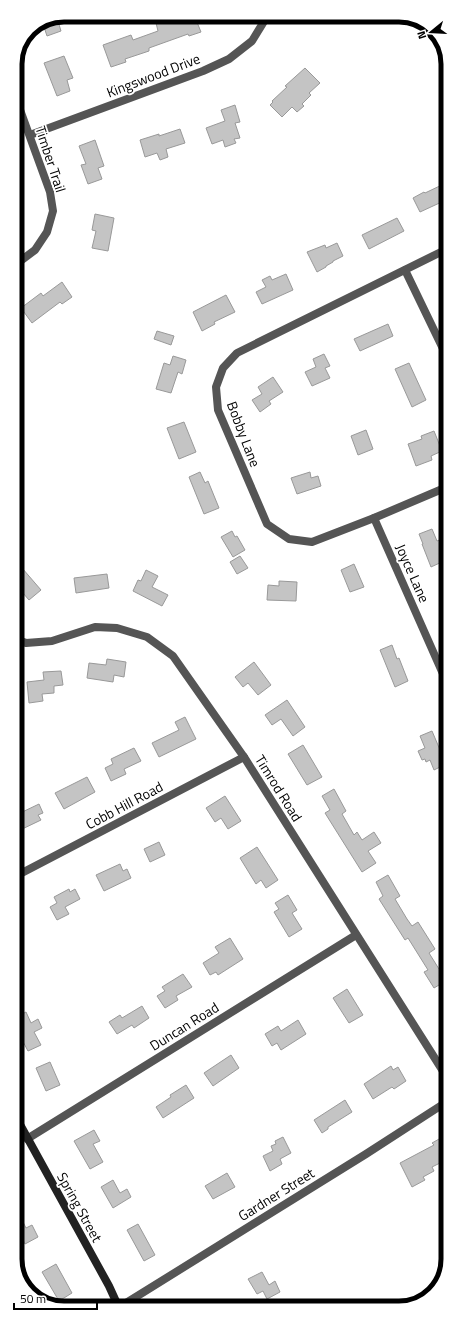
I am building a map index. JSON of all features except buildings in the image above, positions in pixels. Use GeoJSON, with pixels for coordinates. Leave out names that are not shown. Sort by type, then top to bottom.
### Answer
{"type":"FeatureCollection","features":[{"type":"Feature","properties":{"kind":"street","name":"Kingswood Drive"},"geometry":{"type":"LineString","coordinates":[[30,135],[229,59],[252,41],[264,22]]}},
{"type":"Feature","properties":{"kind":"street","name":"Timber Trail"},"geometry":{"type":"LineString","coordinates":[[22,114],[50,192],[53,211],[47,232],[35,250],[22,260]]}},
{"type":"Feature","properties":{"kind":"street","name":"Bobby Lane"},"geometry":{"type":"LineString","coordinates":[[441,252],[237,353],[223,368],[216,387],[218,410],[267,524],[289,539],[312,542],[441,490]]}},
{"type":"Feature","properties":{"kind":"street"},"geometry":{"type":"LineString","coordinates":[[405,270],[441,345]]}},
{"type":"Feature","properties":{"kind":"street","name":"Joyce Lane"},"geometry":{"type":"LineString","coordinates":[[374,518],[441,669]]}},
{"type":"Feature","properties":{"kind":"street","name":"Timrod Road"},"geometry":{"type":"LineString","coordinates":[[22,641],[26,643],[52,641],[95,628],[117,628],[147,637],[173,656],[244,757],[441,1068]]}},
{"type":"Feature","properties":{"kind":"street","name":"Cobb Hill Road"},"geometry":{"type":"LineString","coordinates":[[22,873],[244,757]]}},
{"type":"Feature","properties":{"kind":"street","name":"Duncan Road"},"geometry":{"type":"LineString","coordinates":[[27,1139],[356,935]]}},
{"type":"Feature","properties":{"kind":"street","name":"Gardner Street"},"geometry":{"type":"LineString","coordinates":[[129,1301],[366,1154],[441,1106]]}},
{"type":"Feature","properties":{"kind":"street","name":"Spring Street"},"geometry":{"type":"LineString","coordinates":[[22,1130],[76,1225],[116,1301]]}}]}
